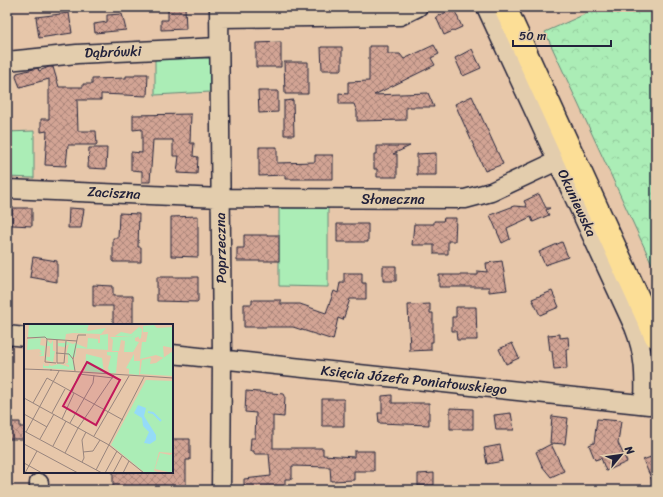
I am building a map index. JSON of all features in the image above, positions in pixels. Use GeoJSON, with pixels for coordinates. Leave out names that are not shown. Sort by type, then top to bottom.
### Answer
{"type":"FeatureCollection","features":[{"type":"Feature","properties":{"kind":"main road","name":"Okuniewska"},"geometry":{"type":"LineString","coordinates":[[505,7],[656,337]]}},
{"type":"Feature","properties":{"kind":"street"},"geometry":{"type":"LineString","coordinates":[[219,13],[400,16],[418,7]]}},
{"type":"Feature","properties":{"kind":"street","name":"Okuniewska"},"geometry":{"type":"LineString","coordinates":[[486,7],[641,344],[650,404]]}},
{"type":"Feature","properties":{"kind":"street","name":"Poprzeczna"},"geometry":{"type":"LineString","coordinates":[[219,13],[222,359],[221,490]]}},
{"type":"Feature","properties":{"kind":"street","name":"Dąbrówki"},"geometry":{"type":"LineString","coordinates":[[7,61],[77,54],[219,48]]}},
{"type":"Feature","properties":{"kind":"street","name":"Słoneczna"},"geometry":{"type":"LineString","coordinates":[[220,198],[465,199],[491,192],[557,161]]}},
{"type":"Feature","properties":{"kind":"street","name":"Zaciszna"},"geometry":{"type":"LineString","coordinates":[[7,189],[220,198]]}},
{"type":"Feature","properties":{"kind":"street"},"geometry":{"type":"LineString","coordinates":[[7,335],[24,337]]}},
{"type":"Feature","properties":{"kind":"street","name":"Księcia Józefa Poniatowskiego"},"geometry":{"type":"LineString","coordinates":[[173,354],[650,404]]}},
{"type":"Feature","properties":{"kind":"green space"},"geometry":{"type":"Polygon","coordinates":[[[601,7],[656,7],[656,262],[652,264],[545,32],[601,7]]]}},
{"type":"Feature","properties":{"kind":"green space"},"geometry":{"type":"Polygon","coordinates":[[[210,58],[210,92],[155,95],[155,59],[210,58]]]}},
{"type":"Feature","properties":{"kind":"green space"},"geometry":{"type":"Polygon","coordinates":[[[34,131],[34,178],[7,177],[7,132],[34,131]]]}},
{"type":"Feature","properties":{"kind":"green space"},"geometry":{"type":"Polygon","coordinates":[[[279,208],[328,208],[328,287],[279,286],[279,208]]]}},
{"type":"Feature","properties":{"kind":"building"},"geometry":{"type":"Polygon","coordinates":[[[168,7],[185,7],[186,29],[161,30],[161,20],[168,20],[168,7]]]}},
{"type":"Feature","properties":{"kind":"building"},"geometry":{"type":"Polygon","coordinates":[[[454,9],[462,27],[444,35],[436,17],[454,9]]]}},
{"type":"Feature","properties":{"kind":"building"},"geometry":{"type":"Polygon","coordinates":[[[69,13],[72,33],[39,38],[36,17],[69,13]]]}},
{"type":"Feature","properties":{"kind":"building"},"geometry":{"type":"Polygon","coordinates":[[[122,14],[126,30],[95,33],[94,24],[107,22],[107,15],[122,14]]]}},
{"type":"Feature","properties":{"kind":"building"},"geometry":{"type":"Polygon","coordinates":[[[281,42],[281,67],[256,67],[256,43],[281,42]]]}},
{"type":"Feature","properties":{"kind":"building"},"geometry":{"type":"Polygon","coordinates":[[[434,45],[439,54],[431,58],[435,65],[374,95],[428,93],[434,107],[406,107],[406,120],[357,121],[357,112],[354,104],[339,104],[339,93],[348,94],[348,82],[369,81],[369,46],[388,46],[388,54],[400,54],[404,59],[434,45]]]}},
{"type":"Feature","properties":{"kind":"building"},"geometry":{"type":"Polygon","coordinates":[[[321,47],[342,47],[342,70],[322,70],[321,47]]]}},
{"type":"Feature","properties":{"kind":"building"},"geometry":{"type":"Polygon","coordinates":[[[472,49],[481,68],[463,76],[455,58],[472,49]]]}},
{"type":"Feature","properties":{"kind":"building"},"geometry":{"type":"Polygon","coordinates":[[[284,62],[308,62],[308,94],[285,94],[284,62]]]}},
{"type":"Feature","properties":{"kind":"building"},"geometry":{"type":"Polygon","coordinates":[[[53,67],[59,87],[83,87],[83,84],[92,84],[92,79],[126,78],[126,76],[135,76],[135,74],[148,74],[147,96],[101,94],[101,100],[77,100],[78,131],[96,131],[97,145],[68,145],[66,166],[45,165],[47,131],[41,132],[41,119],[49,119],[49,79],[20,87],[16,77],[17,73],[38,68],[39,71],[53,67]]]}},
{"type":"Feature","properties":{"kind":"building"},"geometry":{"type":"Polygon","coordinates":[[[258,91],[278,91],[278,112],[259,113],[258,91]]]}},
{"type":"Feature","properties":{"kind":"building"},"geometry":{"type":"Polygon","coordinates":[[[472,96],[503,164],[485,171],[455,104],[472,96]]]}},
{"type":"Feature","properties":{"kind":"building"},"geometry":{"type":"Polygon","coordinates":[[[293,100],[294,135],[284,135],[284,101],[293,100]]]}},
{"type":"Feature","properties":{"kind":"building"},"geometry":{"type":"Polygon","coordinates":[[[191,114],[190,143],[194,143],[193,156],[198,157],[197,174],[177,173],[179,156],[173,156],[173,140],[153,140],[150,182],[142,182],[142,171],[131,170],[131,152],[142,153],[142,129],[133,130],[133,115],[191,114]]]}},
{"type":"Feature","properties":{"kind":"building"},"geometry":{"type":"Polygon","coordinates":[[[377,146],[410,146],[393,154],[397,154],[397,177],[377,177],[377,169],[374,169],[374,154],[377,154],[377,146]]]}},
{"type":"Feature","properties":{"kind":"building"},"geometry":{"type":"Polygon","coordinates":[[[259,147],[277,147],[277,163],[315,162],[315,155],[333,155],[333,179],[285,179],[285,175],[259,176],[259,147]]]}},
{"type":"Feature","properties":{"kind":"building"},"geometry":{"type":"Polygon","coordinates":[[[89,148],[107,148],[106,169],[88,168],[89,148]]]}},
{"type":"Feature","properties":{"kind":"building"},"geometry":{"type":"Polygon","coordinates":[[[436,153],[436,175],[417,175],[417,154],[436,153]]]}},
{"type":"Feature","properties":{"kind":"building"},"geometry":{"type":"Polygon","coordinates":[[[539,194],[546,208],[550,208],[546,210],[549,215],[533,222],[531,217],[507,228],[510,239],[502,243],[490,215],[514,206],[527,207],[524,201],[539,194]]]}},
{"type":"Feature","properties":{"kind":"building"},"geometry":{"type":"Polygon","coordinates":[[[12,208],[32,208],[32,226],[12,225],[12,208]]]}},
{"type":"Feature","properties":{"kind":"building"},"geometry":{"type":"Polygon","coordinates":[[[69,208],[84,209],[81,228],[68,228],[69,208]]]}},
{"type":"Feature","properties":{"kind":"building"},"geometry":{"type":"Polygon","coordinates":[[[119,213],[139,214],[138,247],[141,247],[141,262],[113,262],[113,238],[118,238],[119,213]]]}},
{"type":"Feature","properties":{"kind":"building"},"geometry":{"type":"Polygon","coordinates":[[[198,216],[198,257],[171,256],[171,217],[198,216]]]}},
{"type":"Feature","properties":{"kind":"building"},"geometry":{"type":"Polygon","coordinates":[[[444,218],[456,218],[455,241],[448,241],[448,254],[434,254],[434,245],[412,245],[414,224],[434,224],[434,221],[443,221],[444,218]]]}},
{"type":"Feature","properties":{"kind":"building"},"geometry":{"type":"Polygon","coordinates":[[[337,224],[368,224],[368,242],[337,242],[337,224]]]}},
{"type":"Feature","properties":{"kind":"building"},"geometry":{"type":"Polygon","coordinates":[[[244,235],[279,235],[279,261],[237,261],[237,248],[244,248],[244,235]]]}},
{"type":"Feature","properties":{"kind":"building"},"geometry":{"type":"Polygon","coordinates":[[[562,242],[568,257],[545,265],[539,252],[562,242]]]}},
{"type":"Feature","properties":{"kind":"building"},"geometry":{"type":"Polygon","coordinates":[[[33,257],[57,261],[57,282],[30,277],[33,257]]]}},
{"type":"Feature","properties":{"kind":"building"},"geometry":{"type":"Polygon","coordinates":[[[502,261],[507,290],[489,292],[489,287],[439,287],[439,275],[478,275],[478,271],[487,272],[486,263],[502,261]]]}},
{"type":"Feature","properties":{"kind":"building"},"geometry":{"type":"Polygon","coordinates":[[[383,266],[396,266],[396,281],[383,281],[383,266]]]}},
{"type":"Feature","properties":{"kind":"building"},"geometry":{"type":"Polygon","coordinates":[[[344,273],[362,273],[362,283],[366,283],[366,299],[350,299],[343,320],[338,318],[333,340],[293,327],[244,327],[244,304],[252,304],[252,300],[281,300],[281,304],[300,304],[326,313],[334,291],[338,293],[340,283],[344,283],[344,273]]]}},
{"type":"Feature","properties":{"kind":"building"},"geometry":{"type":"Polygon","coordinates":[[[157,277],[198,277],[198,302],[157,301],[157,277]]]}},
{"type":"Feature","properties":{"kind":"building"},"geometry":{"type":"Polygon","coordinates":[[[93,285],[113,286],[113,296],[133,296],[133,324],[113,324],[113,306],[93,306],[93,285]]]}},
{"type":"Feature","properties":{"kind":"building"},"geometry":{"type":"Polygon","coordinates":[[[552,291],[559,307],[540,315],[532,299],[552,291]]]}},
{"type":"Feature","properties":{"kind":"building"},"geometry":{"type":"Polygon","coordinates":[[[430,304],[430,313],[433,313],[433,342],[431,342],[431,350],[410,351],[408,305],[430,304]]]}},
{"type":"Feature","properties":{"kind":"building"},"geometry":{"type":"Polygon","coordinates":[[[456,307],[476,307],[477,340],[457,340],[456,331],[452,331],[452,317],[456,317],[456,307]]]}},
{"type":"Feature","properties":{"kind":"building"},"geometry":{"type":"Polygon","coordinates":[[[560,334],[560,338],[568,337],[569,349],[566,349],[567,369],[554,370],[552,351],[550,351],[548,335],[560,334]]]}},
{"type":"Feature","properties":{"kind":"building"},"geometry":{"type":"Polygon","coordinates":[[[512,343],[519,358],[506,364],[499,349],[512,343]]]}},
{"type":"Feature","properties":{"kind":"building"},"geometry":{"type":"Polygon","coordinates":[[[246,391],[284,394],[285,396],[284,417],[273,416],[273,448],[323,448],[323,455],[354,457],[354,451],[374,451],[374,471],[354,471],[354,480],[331,481],[330,467],[292,466],[292,479],[285,479],[285,490],[244,490],[244,479],[271,476],[269,454],[254,454],[254,451],[250,451],[251,438],[255,438],[256,413],[245,412],[246,391]]]}},
{"type":"Feature","properties":{"kind":"building"},"geometry":{"type":"Polygon","coordinates":[[[392,395],[392,403],[429,403],[429,425],[379,423],[378,413],[382,413],[382,396],[392,395]]]}},
{"type":"Feature","properties":{"kind":"building"},"geometry":{"type":"Polygon","coordinates":[[[322,399],[344,399],[344,426],[322,426],[322,399]]]}},
{"type":"Feature","properties":{"kind":"building"},"geometry":{"type":"Polygon","coordinates":[[[450,408],[473,409],[473,429],[450,429],[450,408]]]}},
{"type":"Feature","properties":{"kind":"building"},"geometry":{"type":"Polygon","coordinates":[[[511,413],[514,430],[496,430],[494,415],[511,413]]]}},
{"type":"Feature","properties":{"kind":"building"},"geometry":{"type":"Polygon","coordinates":[[[552,416],[568,418],[565,444],[550,443],[552,416]]]}},
{"type":"Feature","properties":{"kind":"building"},"geometry":{"type":"Polygon","coordinates":[[[597,419],[621,421],[618,443],[627,462],[606,471],[601,458],[595,460],[589,445],[594,443],[597,419]]]}},
{"type":"Feature","properties":{"kind":"building"},"geometry":{"type":"Polygon","coordinates":[[[7,422],[20,422],[20,427],[24,427],[24,439],[7,439],[7,422]]]}},
{"type":"Feature","properties":{"kind":"building"},"geometry":{"type":"Polygon","coordinates":[[[173,439],[190,439],[190,460],[186,460],[186,490],[167,490],[167,486],[148,486],[126,487],[126,490],[113,490],[113,473],[173,473],[173,439]]]}},
{"type":"Feature","properties":{"kind":"building"},"geometry":{"type":"Polygon","coordinates":[[[551,444],[564,471],[551,477],[542,466],[536,452],[551,444]]]}},
{"type":"Feature","properties":{"kind":"building"},"geometry":{"type":"Polygon","coordinates":[[[500,445],[503,461],[487,464],[484,448],[500,445]]]}},
{"type":"Feature","properties":{"kind":"building"},"geometry":{"type":"Polygon","coordinates":[[[656,455],[656,489],[643,460],[656,455]]]}},
{"type":"Feature","properties":{"kind":"building"},"geometry":{"type":"Polygon","coordinates":[[[434,473],[434,485],[418,486],[418,474],[434,473]]]}}]}
